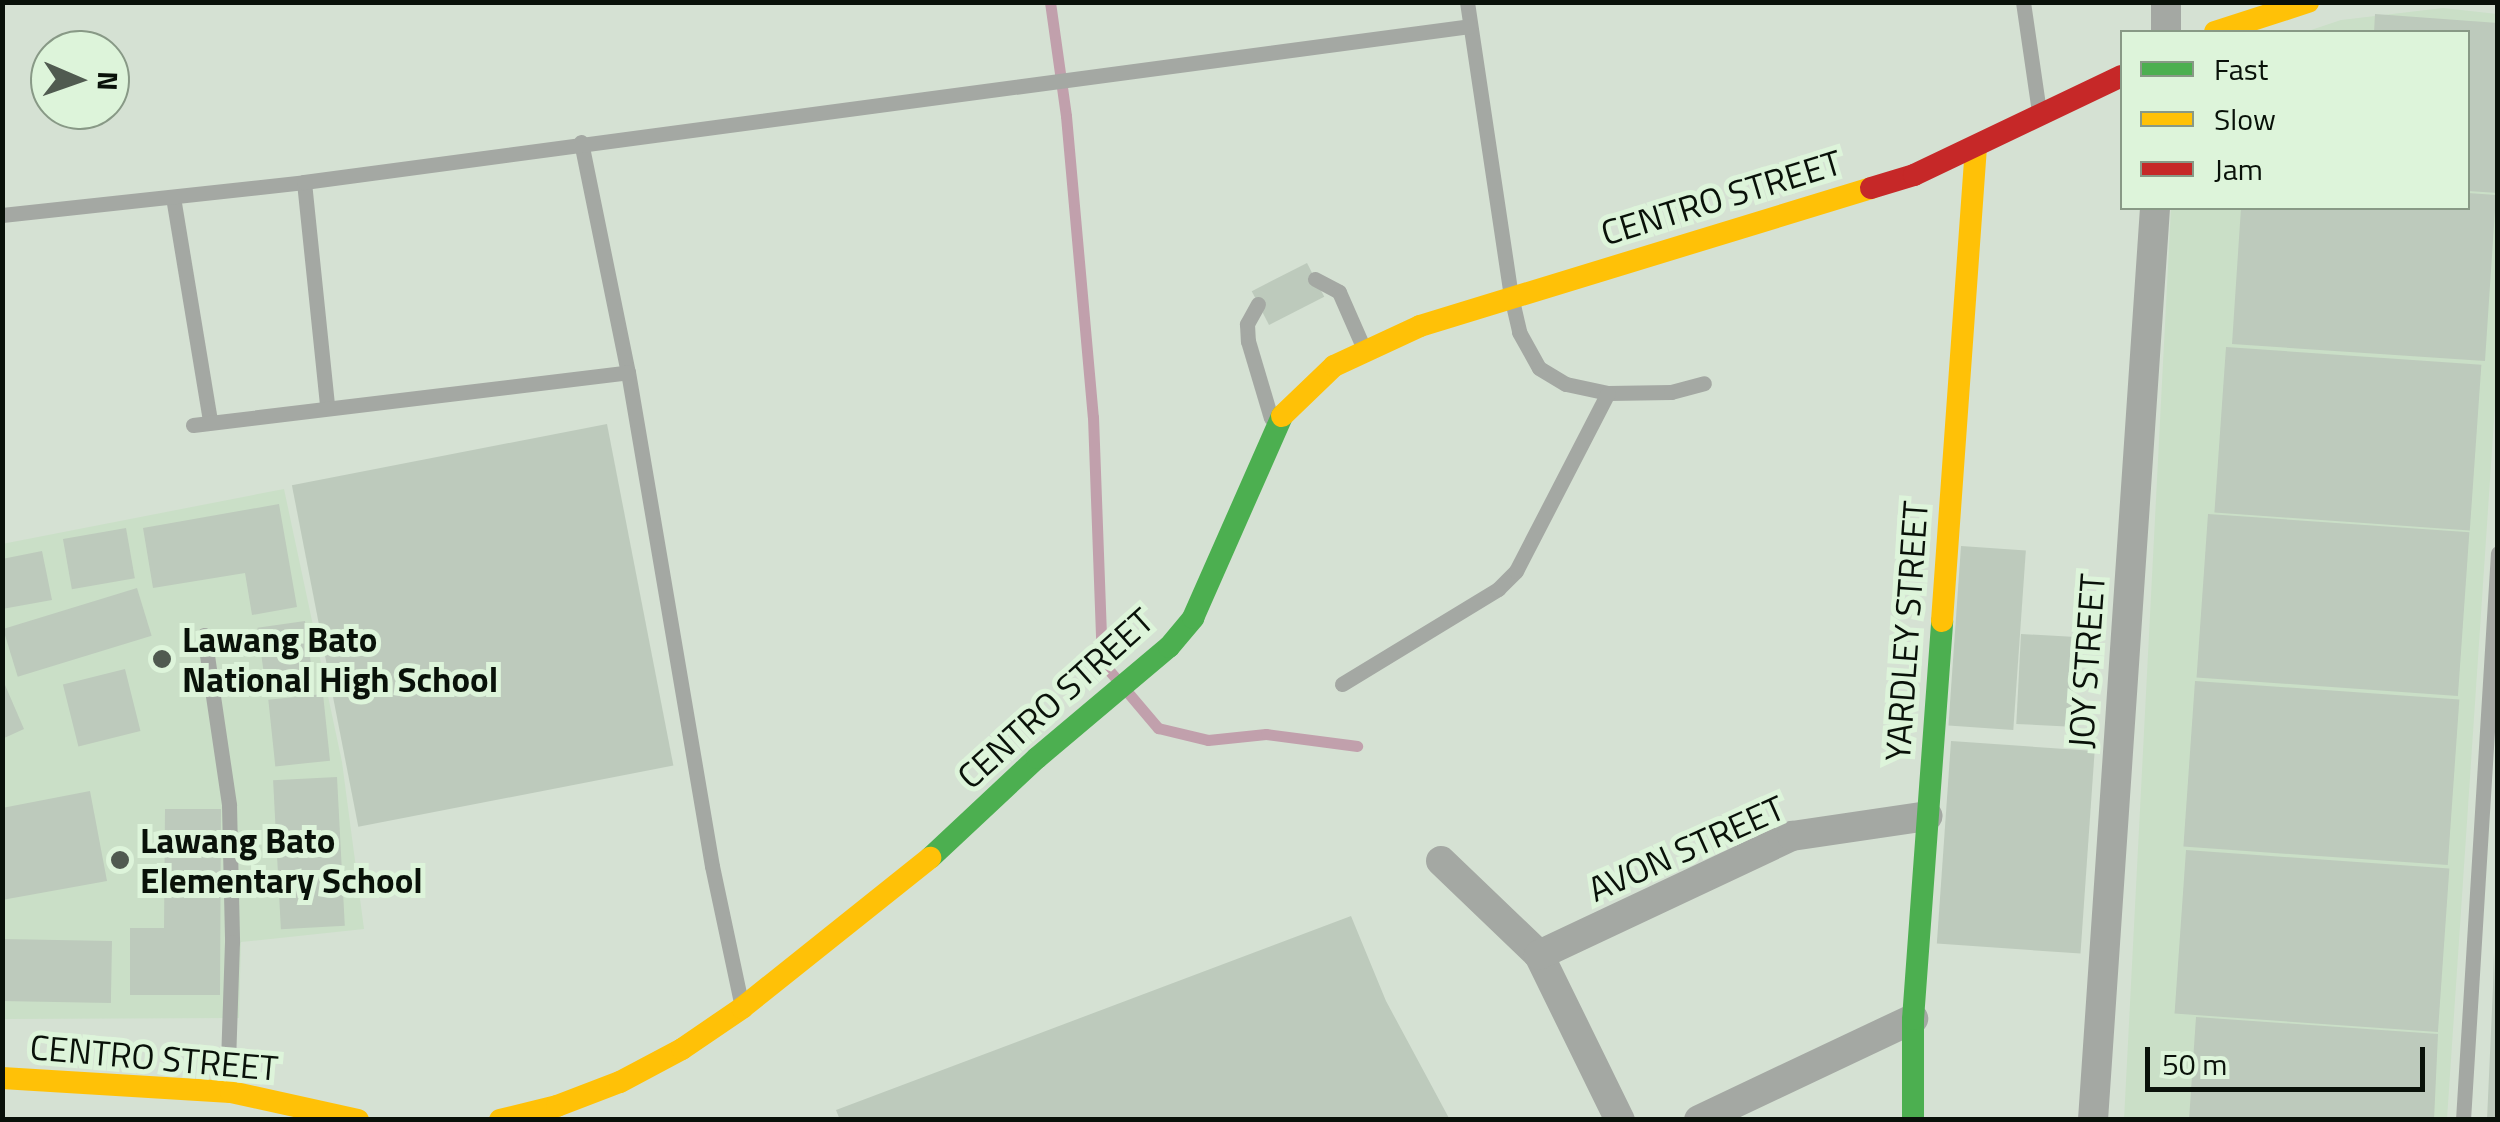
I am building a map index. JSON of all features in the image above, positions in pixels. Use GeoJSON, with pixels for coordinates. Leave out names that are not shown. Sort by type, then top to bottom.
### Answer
{"type":"FeatureCollection","features":[{"type":"Feature","properties":{"kind":"main road"},"geometry":{"type":"LineString","coordinates":[[2221,30],[2308,2]]}},
{"type":"Feature","properties":{"kind":"main road","name":"CENTRO STREET"},"geometry":{"type":"LineString","coordinates":[[500,1120],[557,1106],[620,1082],[682,1049],[742,1008],[913,874],[1037,758],[1169,646],[1193,618],[1284,411],[1306,388],[1364,349],[1510,296],[1914,176],[2120,77]]}},
{"type":"Feature","properties":{"kind":"main road","name":"YARDLEY STREET"},"geometry":{"type":"LineString","coordinates":[[1913,1120],[1913,1019],[1976,148]]}},
{"type":"Feature","properties":{"kind":"main road","name":"CENTRO STREET"},"geometry":{"type":"LineString","coordinates":[[2,1078],[227,1092],[358,1120]]}},
{"type":"Feature","properties":{"kind":"street"},"geometry":{"type":"LineString","coordinates":[[2166,2],[2166,30]]}},
{"type":"Feature","properties":{"kind":"street","name":"JOY STREET"},"geometry":{"type":"LineString","coordinates":[[2093,1120],[2155,210]]}},
{"type":"Feature","properties":{"kind":"street","name":"AVON STREET"},"geometry":{"type":"LineString","coordinates":[[1539,955],[1792,836],[1928,816]]}},
{"type":"Feature","properties":{"kind":"street"},"geometry":{"type":"LineString","coordinates":[[1441,861],[1539,955],[1620,1120]]}},
{"type":"Feature","properties":{"kind":"street"},"geometry":{"type":"LineString","coordinates":[[1699,1120],[1913,1019]]}},
{"type":"Feature","properties":{"kind":"lane"},"geometry":{"type":"LineString","coordinates":[[1467,2],[1510,296],[1519,332],[1539,368],[1566,384],[1608,392],[1671,392],[1704,383]]}},
{"type":"Feature","properties":{"kind":"lane"},"geometry":{"type":"LineString","coordinates":[[2023,2],[2040,116]]}},
{"type":"Feature","properties":{"kind":"lane"},"geometry":{"type":"LineString","coordinates":[[2,215],[304,182],[1470,26]]}},
{"type":"Feature","properties":{"kind":"lane"},"geometry":{"type":"LineString","coordinates":[[581,142],[628,372],[712,866],[742,1008]]}},
{"type":"Feature","properties":{"kind":"lane"},"geometry":{"type":"LineString","coordinates":[[304,182],[327,406]]}},
{"type":"Feature","properties":{"kind":"lane"},"geometry":{"type":"LineString","coordinates":[[173,197],[210,422]]}},
{"type":"Feature","properties":{"kind":"lane"},"geometry":{"type":"LineString","coordinates":[[1315,279],[1339,292],[1364,349]]}},
{"type":"Feature","properties":{"kind":"lane"},"geometry":{"type":"LineString","coordinates":[[1258,304],[1247,324],[1248,341],[1275,433]]}},
{"type":"Feature","properties":{"kind":"lane"},"geometry":{"type":"LineString","coordinates":[[193,425],[628,372]]}},
{"type":"Feature","properties":{"kind":"lane"},"geometry":{"type":"LineString","coordinates":[[1342,684],[1473,606],[1516,571],[1608,392]]}},
{"type":"Feature","properties":{"kind":"lane"},"geometry":{"type":"LineString","coordinates":[[2463,1120],[2498,554]]}},
{"type":"Feature","properties":{"kind":"lane"},"geometry":{"type":"LineString","coordinates":[[204,635],[228,805],[232,942],[227,1092]]}},
{"type":"Feature","properties":{"kind":"shaded area"},"geometry":{"type":"Polygon","coordinates":[[[2443,8],[2497,14],[2497,376],[2447,1119],[2124,1120],[2171,210],[2470,210],[2470,30],[2311,30],[2341,20],[2443,8]]]}},
{"type":"Feature","properties":{"kind":"shaded area"},"geometry":{"type":"Polygon","coordinates":[[[284,489],[342,762],[364,929],[241,942],[239,1018],[3,1019],[2,544],[284,489]]]}},
{"type":"Feature","properties":{"kind":"building"},"geometry":{"type":"Polygon","coordinates":[[[2375,14],[2498,23],[2498,193],[2470,191],[2470,30],[2374,30],[2375,14]]]}},
{"type":"Feature","properties":{"kind":"building"},"geometry":{"type":"Polygon","coordinates":[[[2470,193],[2496,195],[2485,361],[2232,344],[2241,210],[2470,210],[2470,193]]]}},
{"type":"Feature","properties":{"kind":"building"},"geometry":{"type":"Polygon","coordinates":[[[1307,263],[1324,297],[1269,325],[1252,291],[1307,263]]]}},
{"type":"Feature","properties":{"kind":"building"},"geometry":{"type":"Polygon","coordinates":[[[2226,347],[2481,365],[2470,530],[2214,513],[2226,347]]]}},
{"type":"Feature","properties":{"kind":"building"},"geometry":{"type":"Polygon","coordinates":[[[607,424],[673,766],[358,827],[292,485],[607,424]]]}},
{"type":"Feature","properties":{"kind":"building"},"geometry":{"type":"Polygon","coordinates":[[[279,504],[297,607],[252,615],[245,573],[153,588],[143,528],[279,504]]]}},
{"type":"Feature","properties":{"kind":"building"},"geometry":{"type":"Polygon","coordinates":[[[2208,514],[2469,532],[2458,696],[2197,678],[2208,514]]]}},
{"type":"Feature","properties":{"kind":"building"},"geometry":{"type":"Polygon","coordinates":[[[126,528],[135,578],[72,589],[63,539],[126,528]]]}},
{"type":"Feature","properties":{"kind":"building"},"geometry":{"type":"Polygon","coordinates":[[[1961,546],[2026,551],[2013,730],[1948,726],[1961,546]]]}},
{"type":"Feature","properties":{"kind":"building"},"geometry":{"type":"Polygon","coordinates":[[[42,551],[52,600],[2,609],[2,559],[42,551]]]}},
{"type":"Feature","properties":{"kind":"building"},"geometry":{"type":"Polygon","coordinates":[[[137,588],[152,636],[18,677],[3,629],[137,588]]]}},
{"type":"Feature","properties":{"kind":"building"},"geometry":{"type":"Polygon","coordinates":[[[305,621],[313,676],[265,683],[257,628],[305,621]]]}},
{"type":"Feature","properties":{"kind":"building"},"geometry":{"type":"Polygon","coordinates":[[[2021,634],[2076,637],[2071,727],[2016,724],[2021,634]]]}},
{"type":"Feature","properties":{"kind":"building"},"geometry":{"type":"Polygon","coordinates":[[[125,669],[140,731],[78,747],[63,684],[125,669]]]}},
{"type":"Feature","properties":{"kind":"building"},"geometry":{"type":"Polygon","coordinates":[[[2,678],[24,729],[2,739],[2,678]]]}},
{"type":"Feature","properties":{"kind":"building"},"geometry":{"type":"Polygon","coordinates":[[[2195,681],[2459,699],[2448,865],[2183,847],[2195,681]]]}},
{"type":"Feature","properties":{"kind":"building"},"geometry":{"type":"Polygon","coordinates":[[[323,694],[330,761],[275,766],[268,700],[323,694]]]}},
{"type":"Feature","properties":{"kind":"building"},"geometry":{"type":"Polygon","coordinates":[[[1951,741],[2095,751],[2080,954],[1937,944],[1951,741]]]}},
{"type":"Feature","properties":{"kind":"building"},"geometry":{"type":"Polygon","coordinates":[[[337,777],[345,926],[281,929],[273,780],[337,777]]]}},
{"type":"Feature","properties":{"kind":"building"},"geometry":{"type":"Polygon","coordinates":[[[90,791],[107,881],[2,900],[2,808],[90,791]]]}},
{"type":"Feature","properties":{"kind":"building"},"geometry":{"type":"Polygon","coordinates":[[[165,809],[221,809],[220,995],[130,995],[130,928],[164,928],[165,809]]]}},
{"type":"Feature","properties":{"kind":"building"},"geometry":{"type":"Polygon","coordinates":[[[2186,850],[2449,868],[2438,1032],[2175,1014],[2186,850]]]}},
{"type":"Feature","properties":{"kind":"building"},"geometry":{"type":"Polygon","coordinates":[[[1351,916],[1386,1001],[1450,1120],[840,1120],[836,1110],[1351,916]]]}},
{"type":"Feature","properties":{"kind":"building"},"geometry":{"type":"Polygon","coordinates":[[[2,939],[112,941],[111,1003],[2,1001],[2,939]]]}},
{"type":"Feature","properties":{"kind":"building"},"geometry":{"type":"Polygon","coordinates":[[[2494,952],[2498,1120],[2487,1120],[2493,987],[2494,952]]]}},
{"type":"Feature","properties":{"kind":"building"},"geometry":{"type":"Polygon","coordinates":[[[2196,1017],[2438,1034],[2434,1120],[2189,1120],[2196,1017]]]}},
{"type":"Feature","properties":{"kind":"waterway"},"geometry":{"type":"LineString","coordinates":[[1050,2],[1066,116],[1093,417],[1102,662],[1158,728],[1208,740],[1266,734],[1357,746]]}},
{"type":"Feature","properties":{"kind":"traffic: fast"},"geometry":{"type":"LineString","coordinates":[[930,858],[1037,758],[1169,647],[1193,618],[1282,416]]}},
{"type":"Feature","properties":{"kind":"traffic: fast"},"geometry":{"type":"LineString","coordinates":[[1913,1120],[1913,1019],[1942,621]]}},
{"type":"Feature","properties":{"kind":"traffic: slow"},"geometry":{"type":"LineString","coordinates":[[2221,30],[2308,2]]}},
{"type":"Feature","properties":{"kind":"traffic: slow"},"geometry":{"type":"LineString","coordinates":[[1942,621],[1976,147]]}},
{"type":"Feature","properties":{"kind":"traffic: slow"},"geometry":{"type":"LineString","coordinates":[[1282,416],[1334,366],[1420,326],[1871,188]]}},
{"type":"Feature","properties":{"kind":"traffic: slow"},"geometry":{"type":"LineString","coordinates":[[500,1120],[557,1106],[620,1082],[682,1049],[742,1008],[930,858]]}},
{"type":"Feature","properties":{"kind":"traffic: slow"},"geometry":{"type":"LineString","coordinates":[[2,1078],[231,1092],[358,1120]]}},
{"type":"Feature","properties":{"kind":"traffic: jam"},"geometry":{"type":"LineString","coordinates":[[1871,188],[1914,175],[2120,77]]}},
{"type":"Feature","properties":{"kind":"place","name":"Lawang Bato National High School"},"geometry":{"type":"Point","coordinates":[162,659]}},
{"type":"Feature","properties":{"kind":"place","name":"Lawang Bato Elementary School"},"geometry":{"type":"Point","coordinates":[120,860]}}]}
